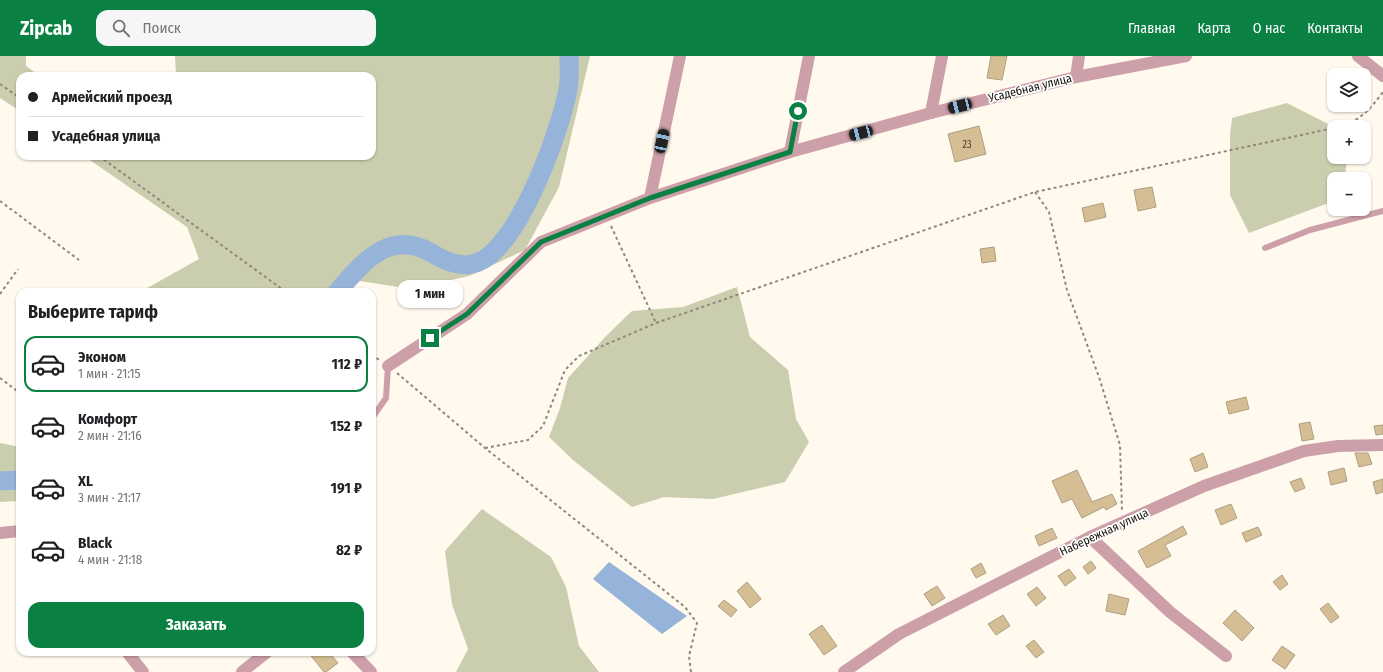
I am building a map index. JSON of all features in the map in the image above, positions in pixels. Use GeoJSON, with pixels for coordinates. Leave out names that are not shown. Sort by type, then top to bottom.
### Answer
{"type":"FeatureCollection","features":[{"type":"Feature","properties":{"kind":"street"},"geometry":{"type":"LineString","coordinates":[[650,198],[680,56]]}},
{"type":"Feature","properties":{"kind":"street"},"geometry":{"type":"LineString","coordinates":[[790,152],[809,56]]}},
{"type":"Feature","properties":{"kind":"street"},"geometry":{"type":"LineString","coordinates":[[931,113],[942,56]]}},
{"type":"Feature","properties":{"kind":"street"},"geometry":{"type":"LineString","coordinates":[[1076,77],[1079,56]]}},
{"type":"Feature","properties":{"kind":"street","name":"Усадебная улица"},"geometry":{"type":"LineString","coordinates":[[388,366],[467,314],[541,242],[650,198],[790,152],[931,113],[1076,77],[1186,56]]}},
{"type":"Feature","properties":{"kind":"street"},"geometry":{"type":"LineString","coordinates":[[1358,56],[1383,76]]}},
{"type":"Feature","properties":{"kind":"street","name":"Набережная улица"},"geometry":{"type":"LineString","coordinates":[[844,672],[899,634],[1090,537],[1204,486],[1304,452],[1338,446],[1383,445]]}},
{"type":"Feature","properties":{"kind":"street"},"geometry":{"type":"LineString","coordinates":[[0,533],[16,532]]}},
{"type":"Feature","properties":{"kind":"street"},"geometry":{"type":"LineString","coordinates":[[1090,537],[1170,612],[1226,656]]}},
{"type":"Feature","properties":{"kind":"street"},"geometry":{"type":"LineString","coordinates":[[130,656],[143,672]]}},
{"type":"Feature","properties":{"kind":"street"},"geometry":{"type":"LineString","coordinates":[[242,672],[262,656]]}},
{"type":"Feature","properties":{"kind":"street"},"geometry":{"type":"LineString","coordinates":[[356,656],[371,672]]}},
{"type":"Feature","properties":{"kind":"lane"},"geometry":{"type":"LineString","coordinates":[[1265,248],[1310,230],[1383,211]]}},
{"type":"Feature","properties":{"kind":"lane"},"geometry":{"type":"LineString","coordinates":[[376,412],[386,398],[388,366]]}},
{"type":"Feature","properties":{"kind":"path"},"geometry":{"type":"LineString","coordinates":[[0,84],[16,95]]}},
{"type":"Feature","properties":{"kind":"path"},"geometry":{"type":"LineString","coordinates":[[1355,120],[1370,110],[1383,92]]}},
{"type":"Feature","properties":{"kind":"path"},"geometry":{"type":"LineString","coordinates":[[485,448],[528,440],[543,426],[565,370],[579,356],[656,322],[1035,192],[1327,129]]}},
{"type":"Feature","properties":{"kind":"path"},"geometry":{"type":"LineString","coordinates":[[104,160],[280,288]]}},
{"type":"Feature","properties":{"kind":"path"},"geometry":{"type":"LineString","coordinates":[[1035,192],[1049,212],[1067,290],[1099,377],[1120,445],[1123,522]]}},
{"type":"Feature","properties":{"kind":"path"},"geometry":{"type":"LineString","coordinates":[[0,201],[80,260]]}},
{"type":"Feature","properties":{"kind":"path"},"geometry":{"type":"LineString","coordinates":[[606,216],[656,322]]}},
{"type":"Feature","properties":{"kind":"path"},"geometry":{"type":"LineString","coordinates":[[0,294],[18,269]]}},
{"type":"Feature","properties":{"kind":"path"},"geometry":{"type":"LineString","coordinates":[[388,366],[485,448],[685,607],[696,623],[689,656],[691,672]]}},
{"type":"Feature","properties":{"kind":"path"},"geometry":{"type":"LineString","coordinates":[[0,378],[16,390]]}},
{"type":"Feature","properties":{"kind":"green space"},"geometry":{"type":"Polygon","coordinates":[[[0,56],[26,56],[26,66],[34,72],[16,72],[16,108],[0,98],[0,56]]]}},
{"type":"Feature","properties":{"kind":"green space"},"geometry":{"type":"Polygon","coordinates":[[[175,56],[590,56],[559,187],[525,250],[469,276],[411,289],[360,281],[333,288],[147,288],[199,259],[187,227],[90,160],[376,160],[376,72],[176,72],[175,56]]]}},
{"type":"Feature","properties":{"kind":"green space"},"geometry":{"type":"Polygon","coordinates":[[[1287,103],[1327,123],[1327,164],[1346,164],[1346,172],[1327,172],[1327,204],[1249,233],[1230,195],[1230,135],[1232,118],[1287,103]]]}},
{"type":"Feature","properties":{"kind":"green space"},"geometry":{"type":"Polygon","coordinates":[[[737,287],[750,337],[788,370],[796,419],[809,442],[785,482],[713,499],[664,497],[632,507],[573,460],[549,437],[560,408],[568,378],[606,336],[632,311],[683,307],[737,287]]]}},
{"type":"Feature","properties":{"kind":"green space"},"geometry":{"type":"Polygon","coordinates":[[[0,443],[16,446],[16,501],[0,502],[0,443]]]}},
{"type":"Feature","properties":{"kind":"green space"},"geometry":{"type":"Polygon","coordinates":[[[482,509],[551,557],[566,587],[579,646],[599,672],[456,672],[468,649],[452,604],[445,551],[482,509]]]}},
{"type":"Feature","properties":{"kind":"water"},"geometry":{"type":"Polygon","coordinates":[[[609,562],[687,616],[662,634],[593,579],[609,562]]]}},
{"type":"Feature","properties":{"kind":"building"},"geometry":{"type":"Polygon","coordinates":[[[991,56],[1007,56],[1002,80],[987,78],[991,56]]]}},
{"type":"Feature","properties":{"kind":"building"},"geometry":{"type":"Polygon","coordinates":[[[979,126],[986,154],[955,162],[948,134],[979,126]]]}},
{"type":"Feature","properties":{"kind":"building"},"geometry":{"type":"Polygon","coordinates":[[[1152,187],[1156,207],[1138,211],[1134,190],[1152,187]]]}},
{"type":"Feature","properties":{"kind":"building"},"geometry":{"type":"Polygon","coordinates":[[[1103,203],[1106,217],[1085,222],[1082,208],[1103,203]]]}},
{"type":"Feature","properties":{"kind":"building"},"geometry":{"type":"Polygon","coordinates":[[[994,247],[996,261],[982,263],[980,249],[994,247]]]}},
{"type":"Feature","properties":{"kind":"building"},"geometry":{"type":"Polygon","coordinates":[[[1246,397],[1249,409],[1229,414],[1226,402],[1246,397]]]}},
{"type":"Feature","properties":{"kind":"building"},"geometry":{"type":"Polygon","coordinates":[[[1310,422],[1314,439],[1302,441],[1299,424],[1310,422]]]}},
{"type":"Feature","properties":{"kind":"building"},"geometry":{"type":"Polygon","coordinates":[[[1383,425],[1383,434],[1376,435],[1374,426],[1383,425]]]}},
{"type":"Feature","properties":{"kind":"building"},"geometry":{"type":"Polygon","coordinates":[[[1203,453],[1208,467],[1195,472],[1190,459],[1203,453]]]}},
{"type":"Feature","properties":{"kind":"building"},"geometry":{"type":"Polygon","coordinates":[[[1355,453],[1368,453],[1372,464],[1359,467],[1355,453]]]}},
{"type":"Feature","properties":{"kind":"building"},"geometry":{"type":"Polygon","coordinates":[[[1344,468],[1347,481],[1331,485],[1328,472],[1344,468]]]}},
{"type":"Feature","properties":{"kind":"building"},"geometry":{"type":"Polygon","coordinates":[[[1077,470],[1092,502],[1112,494],[1117,504],[1106,510],[1104,507],[1082,518],[1072,499],[1062,503],[1052,481],[1077,470]]]}},
{"type":"Feature","properties":{"kind":"building"},"geometry":{"type":"Polygon","coordinates":[[[1301,478],[1305,488],[1295,492],[1290,482],[1301,478]]]}},
{"type":"Feature","properties":{"kind":"building"},"geometry":{"type":"Polygon","coordinates":[[[1383,479],[1383,492],[1376,494],[1373,482],[1383,479]]]}},
{"type":"Feature","properties":{"kind":"building"},"geometry":{"type":"Polygon","coordinates":[[[1231,504],[1237,518],[1221,525],[1215,510],[1231,504]]]}},
{"type":"Feature","properties":{"kind":"building"},"geometry":{"type":"Polygon","coordinates":[[[1183,526],[1187,534],[1165,545],[1171,556],[1147,568],[1138,551],[1183,526]]]}},
{"type":"Feature","properties":{"kind":"building"},"geometry":{"type":"Polygon","coordinates":[[[1258,527],[1262,535],[1246,542],[1242,533],[1258,527]]]}},
{"type":"Feature","properties":{"kind":"building"},"geometry":{"type":"Polygon","coordinates":[[[1052,528],[1057,538],[1039,546],[1035,536],[1052,528]]]}},
{"type":"Feature","properties":{"kind":"building"},"geometry":{"type":"Polygon","coordinates":[[[1091,561],[1096,568],[1088,574],[1083,567],[1091,561]]]}},
{"type":"Feature","properties":{"kind":"building"},"geometry":{"type":"Polygon","coordinates":[[[981,563],[986,573],[976,578],[971,569],[981,563]]]}},
{"type":"Feature","properties":{"kind":"building"},"geometry":{"type":"Polygon","coordinates":[[[1069,569],[1076,578],[1065,586],[1058,576],[1069,569]]]}},
{"type":"Feature","properties":{"kind":"building"},"geometry":{"type":"Polygon","coordinates":[[[1282,575],[1288,584],[1280,590],[1273,582],[1282,575]]]}},
{"type":"Feature","properties":{"kind":"building"},"geometry":{"type":"Polygon","coordinates":[[[747,582],[761,599],[750,608],[737,591],[747,582]]]}},
{"type":"Feature","properties":{"kind":"building"},"geometry":{"type":"Polygon","coordinates":[[[937,586],[945,598],[932,606],[924,594],[937,586]]]}},
{"type":"Feature","properties":{"kind":"building"},"geometry":{"type":"Polygon","coordinates":[[[1037,587],[1046,598],[1036,606],[1027,594],[1037,587]]]}},
{"type":"Feature","properties":{"kind":"building"},"geometry":{"type":"Polygon","coordinates":[[[1109,594],[1129,599],[1125,615],[1106,611],[1109,594]]]}},
{"type":"Feature","properties":{"kind":"building"},"geometry":{"type":"Polygon","coordinates":[[[724,600],[737,610],[731,617],[718,606],[724,600]]]}},
{"type":"Feature","properties":{"kind":"building"},"geometry":{"type":"Polygon","coordinates":[[[1328,603],[1339,617],[1331,623],[1320,609],[1328,603]]]}},
{"type":"Feature","properties":{"kind":"building"},"geometry":{"type":"Polygon","coordinates":[[[1235,610],[1254,628],[1242,641],[1223,623],[1235,610]]]}},
{"type":"Feature","properties":{"kind":"building"},"geometry":{"type":"Polygon","coordinates":[[[1003,615],[1010,626],[996,635],[988,624],[1003,615]]]}},
{"type":"Feature","properties":{"kind":"building"},"geometry":{"type":"Polygon","coordinates":[[[822,625],[837,646],[824,655],[809,634],[822,625]]]}},
{"type":"Feature","properties":{"kind":"building"},"geometry":{"type":"Polygon","coordinates":[[[1034,640],[1044,652],[1036,658],[1026,646],[1034,640]]]}},
{"type":"Feature","properties":{"kind":"building"},"geometry":{"type":"Polygon","coordinates":[[[1282,646],[1295,655],[1285,669],[1272,660],[1282,646]]]}},
{"type":"Feature","properties":{"kind":"building"},"geometry":{"type":"Polygon","coordinates":[[[311,656],[332,656],[338,663],[324,672],[311,656]]]}},
{"type":"Feature","properties":{"kind":"waterway"},"geometry":{"type":"LineString","coordinates":[[341,288],[366,261],[389,247],[401,245],[415,246],[445,260],[456,264],[466,265],[472,264],[488,256],[505,239],[520,216],[534,189],[556,132],[564,108],[568,89],[569,56]]}},
{"type":"Feature","properties":{"kind":"waterway"},"geometry":{"type":"LineString","coordinates":[[0,481],[16,480]]}},
{"type":"Feature","properties":{"kind":"route"},"geometry":{"type":"LineString","coordinates":[[430,338],[467,314],[541,242],[650,198],[790,152],[798,111]]}}]}
